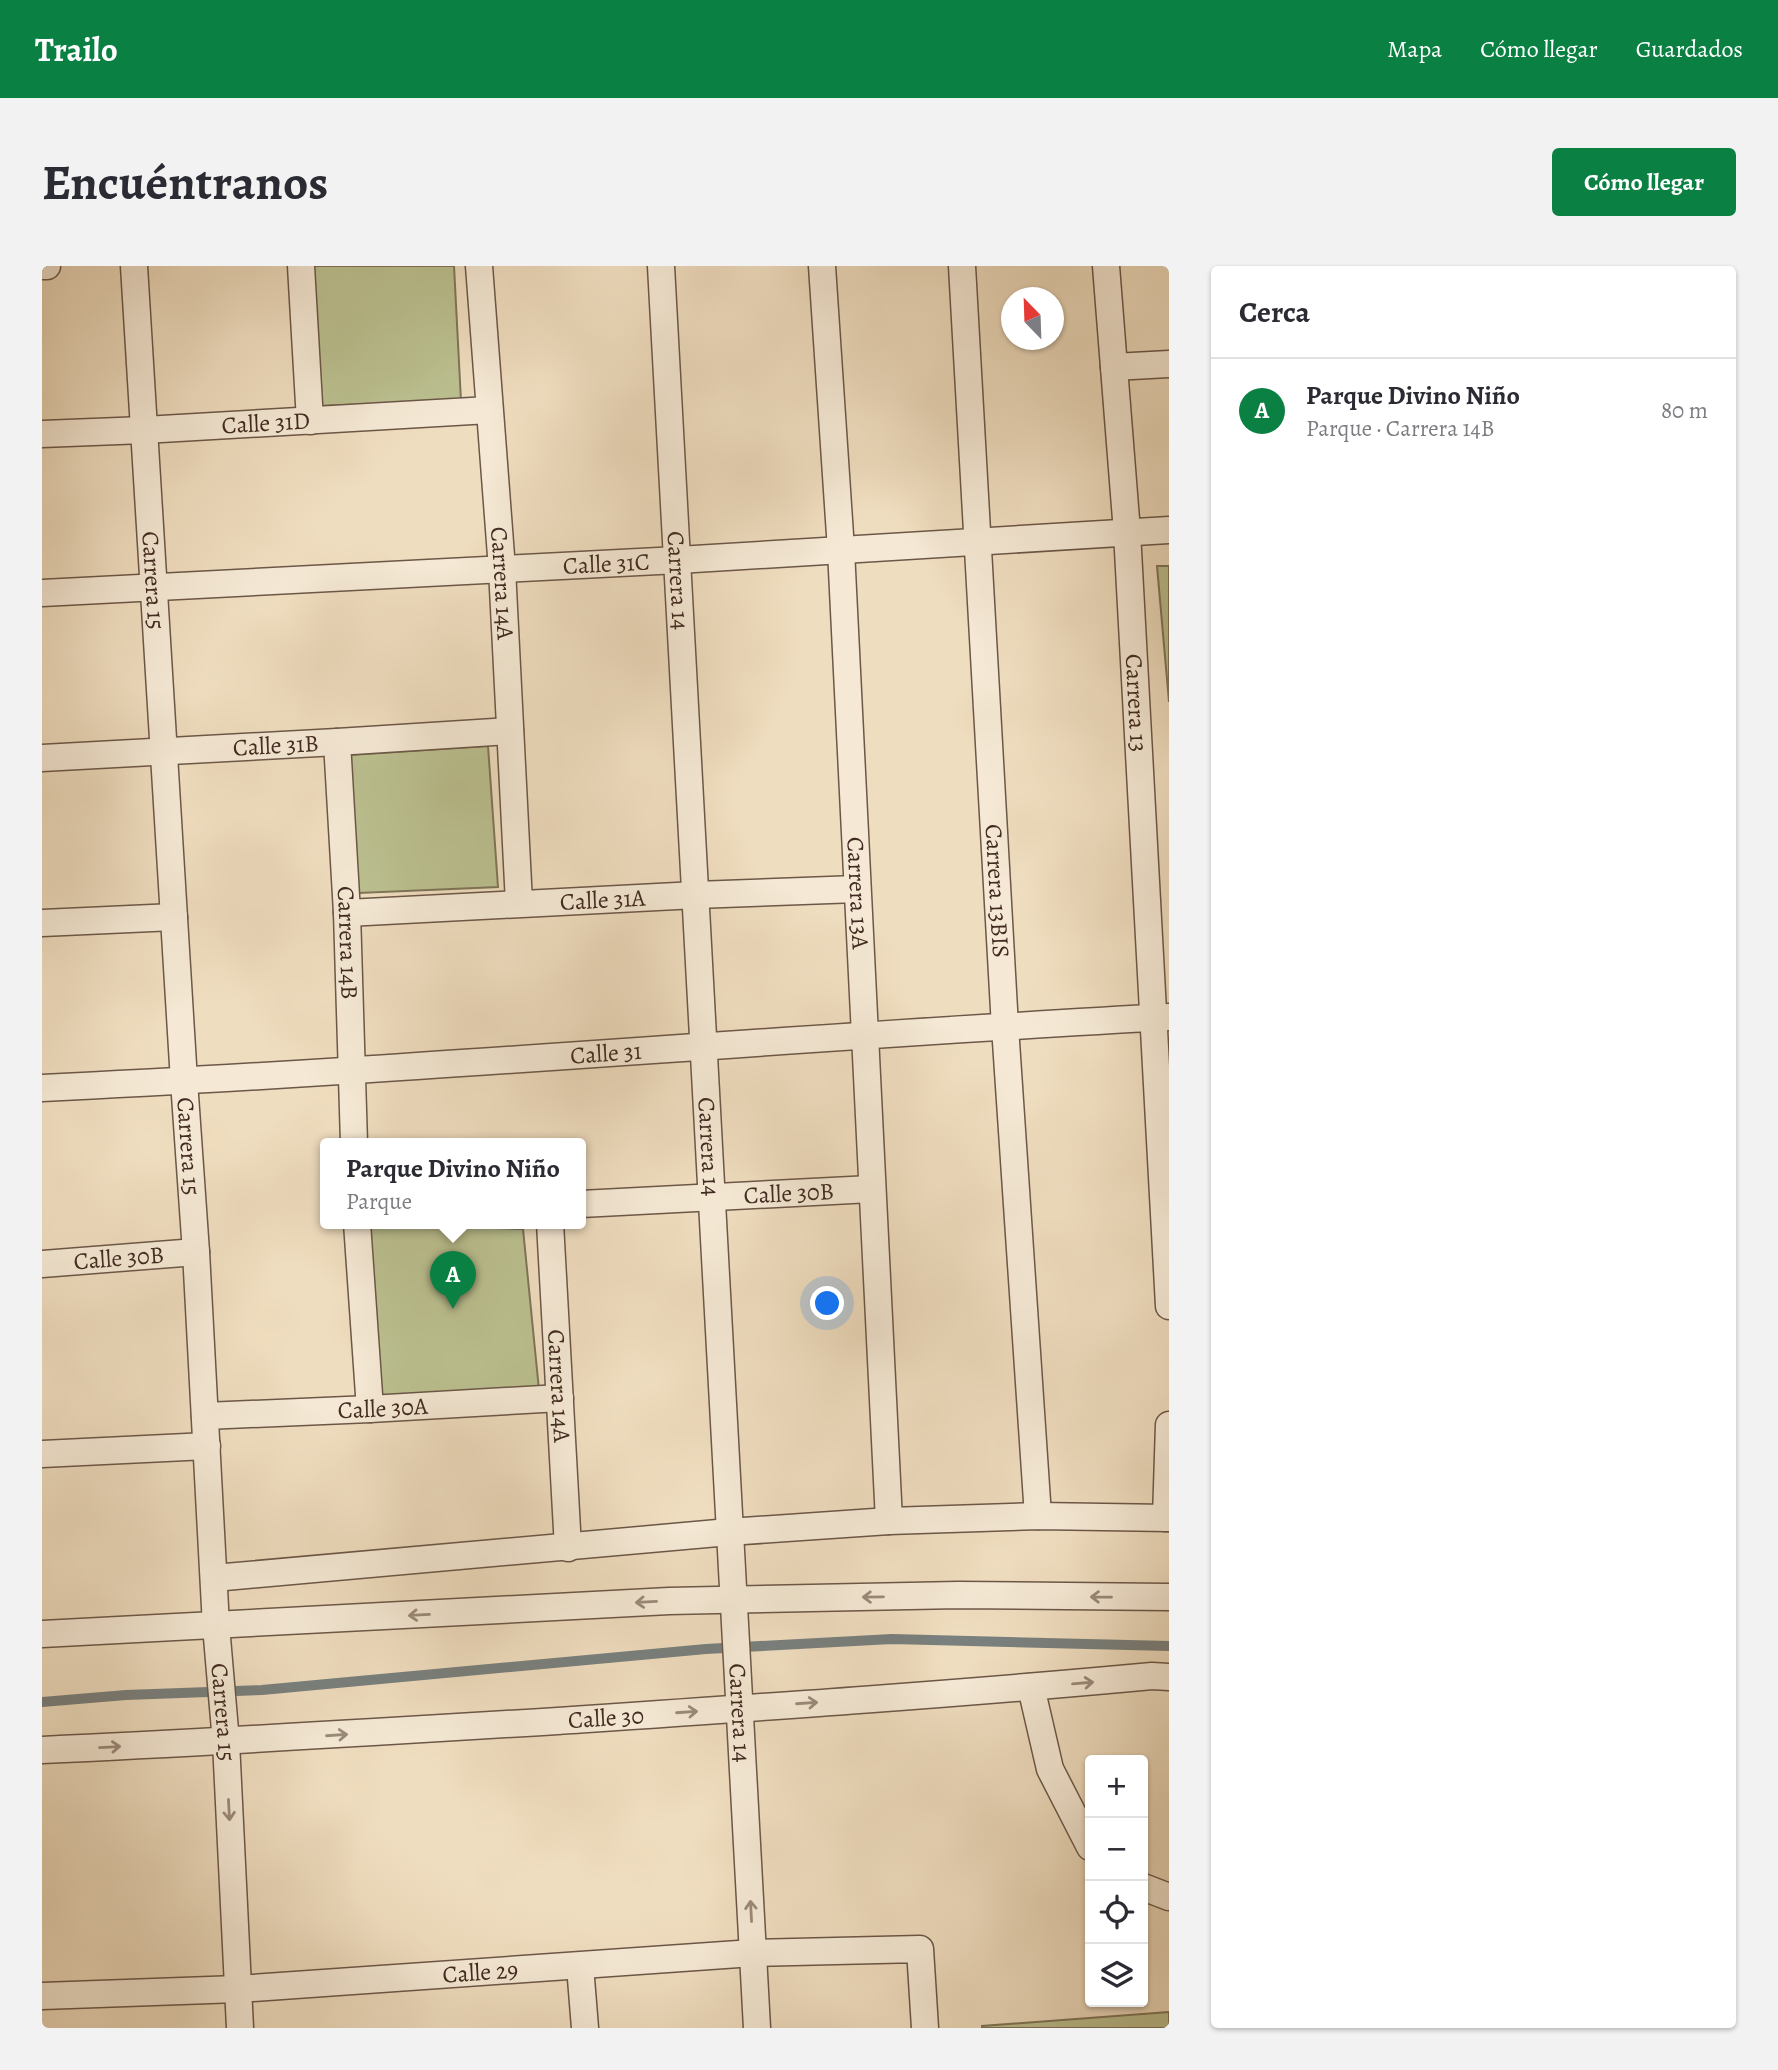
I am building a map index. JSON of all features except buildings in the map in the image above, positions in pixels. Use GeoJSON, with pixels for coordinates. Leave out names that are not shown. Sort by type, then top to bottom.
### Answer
{"type":"FeatureCollection","features":[{"type":"Feature","properties":{"kind":"street","name":"Carrera 15"},"geometry":{"type":"LineString","coordinates":[[135,266],[196,1252],[216,1626],[225,1730],[240,2028]]}},
{"type":"Feature","properties":{"kind":"street"},"geometry":{"type":"LineString","coordinates":[[301,266],[310,421]]}},
{"type":"Feature","properties":{"kind":"street","name":"Carrera 14A"},"geometry":{"type":"LineString","coordinates":[[479,266],[502,569],[519,903]]}},
{"type":"Feature","properties":{"kind":"street","name":"Carrera 14"},"geometry":{"type":"LineString","coordinates":[[661,266],[757,2028]]}},
{"type":"Feature","properties":{"kind":"street","name":"Carrera 13A"},"geometry":{"type":"LineString","coordinates":[[822,266],[841,550],[889,1521]]}},
{"type":"Feature","properties":{"kind":"street","name":"Carrera 13BIS"},"geometry":{"type":"LineString","coordinates":[[962,266],[1005,1027],[1038,1516]]}},
{"type":"Feature","properties":{"kind":"street","name":"Carrera 13"},"geometry":{"type":"LineString","coordinates":[[1106,266],[1161,1018],[1169,1306]]}},
{"type":"Feature","properties":{"kind":"street"},"geometry":{"type":"LineString","coordinates":[[1114,367],[1169,364]]}},
{"type":"Feature","properties":{"kind":"street","name":"Calle 31D"},"geometry":{"type":"LineString","coordinates":[[42,434],[489,410]]}},
{"type":"Feature","properties":{"kind":"street","name":"Calle 31C"},"geometry":{"type":"LineString","coordinates":[[42,593],[678,560],[1169,530]]}},
{"type":"Feature","properties":{"kind":"street","name":"Calle 31B"},"geometry":{"type":"LineString","coordinates":[[42,758],[510,731]]}},
{"type":"Feature","properties":{"kind":"street","name":"Carrera 14B"},"geometry":{"type":"LineString","coordinates":[[337,742],[347,913],[354,1138]]}},
{"type":"Feature","properties":{"kind":"street","name":"Calle 31A"},"geometry":{"type":"LineString","coordinates":[[347,913],[857,889]]}},
{"type":"Feature","properties":{"kind":"street"},"geometry":{"type":"LineString","coordinates":[[42,923],[174,917]]}},
{"type":"Feature","properties":{"kind":"street","name":"Calle 31"},"geometry":{"type":"LineString","coordinates":[[42,1088],[184,1082],[704,1045],[1161,1018]]}},
{"type":"Feature","properties":{"kind":"street","name":"Calle 30B"},"geometry":{"type":"LineString","coordinates":[[586,1204],[871,1189]]}},
{"type":"Feature","properties":{"kind":"street"},"geometry":{"type":"LineString","coordinates":[[357,1229],[370,1409]]}},
{"type":"Feature","properties":{"kind":"street","name":"Carrera 14A"},"geometry":{"type":"LineString","coordinates":[[550,1229],[568,1548]]}},
{"type":"Feature","properties":{"kind":"street","name":"Calle 30B"},"geometry":{"type":"LineString","coordinates":[[42,1264],[196,1252]]}},
{"type":"Feature","properties":{"kind":"street","name":"Calle 30A"},"geometry":{"type":"LineString","coordinates":[[205,1416],[560,1398]]}},
{"type":"Feature","properties":{"kind":"street"},"geometry":{"type":"LineString","coordinates":[[214,1578],[729,1532],[889,1521],[1038,1516],[1168,1518],[1169,1425]]}},
{"type":"Feature","properties":{"kind":"street"},"geometry":{"type":"LineString","coordinates":[[42,1454],[207,1446]]}},
{"type":"Feature","properties":{"kind":"street"},"geometry":{"type":"LineString","coordinates":[[42,1633],[656,1601],[733,1611],[958,1595],[1169,1597]]}},
{"type":"Feature","properties":{"kind":"street","name":"Calle 30"},"geometry":{"type":"LineString","coordinates":[[42,1750],[225,1730],[739,1709],[1152,1676],[1169,1677]]}},
{"type":"Feature","properties":{"kind":"street"},"geometry":{"type":"LineString","coordinates":[[1031,1687],[1050,1769],[1085,1837]]}},
{"type":"Feature","properties":{"kind":"street"},"geometry":{"type":"LineString","coordinates":[[1148,1890],[1169,1897]]}},
{"type":"Feature","properties":{"kind":"street","name":"Calle 29"},"geometry":{"type":"LineString","coordinates":[[42,1996],[237,1989],[753,1954],[920,1948],[925,2028]]}},
{"type":"Feature","properties":{"kind":"street"},"geometry":{"type":"LineString","coordinates":[[580,1966],[585,2028]]}},
{"type":"Feature","properties":{"kind":"green space"},"geometry":{"type":"Polygon","coordinates":[[[313,266],[454,266],[461,401],[318,406],[313,266]]]}},
{"type":"Feature","properties":{"kind":"green space"},"geometry":{"type":"Polygon","coordinates":[[[1157,566],[1169,566],[1169,702],[1157,566]]]}},
{"type":"Feature","properties":{"kind":"green space"},"geometry":{"type":"Polygon","coordinates":[[[488,746],[498,887],[359,893],[349,755],[488,746]]]}},
{"type":"Feature","properties":{"kind":"green space"},"geometry":{"type":"Polygon","coordinates":[[[369,1229],[523,1229],[539,1390],[381,1398],[369,1229]]]}},
{"type":"Feature","properties":{"kind":"green space"},"geometry":{"type":"Polygon","coordinates":[[[1169,2012],[1169,2028],[982,2028],[982,2026],[1169,2012]]]}},
{"type":"Feature","properties":{"kind":"waterway"},"geometry":{"type":"LineString","coordinates":[[42,1702],[126,1695],[262,1690],[706,1649],[892,1639],[1169,1646]]}},
{"type":"Feature","properties":{"kind":"place","name":"Parque Divino Niño"},"geometry":{"type":"Point","coordinates":[453,1309]}}]}
